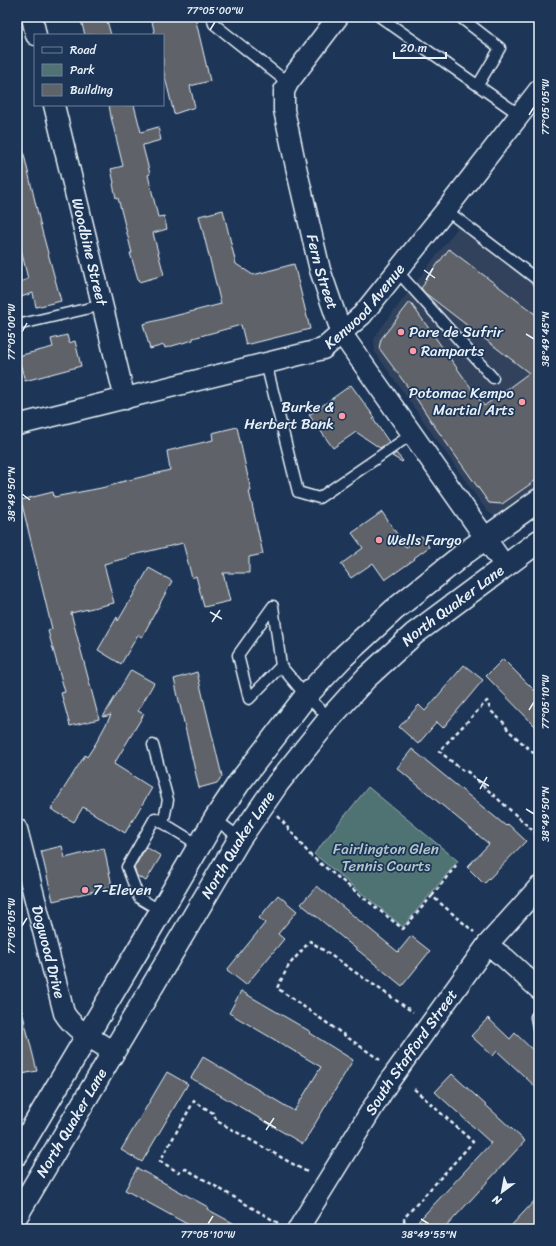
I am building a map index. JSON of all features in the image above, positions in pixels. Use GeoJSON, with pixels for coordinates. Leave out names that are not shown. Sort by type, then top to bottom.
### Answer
{"type":"FeatureCollection","features":[{"type":"Feature","properties":{"kind":"main road","name":"North Quaker Lane"},"geometry":{"type":"LineString","coordinates":[[17,1154],[215,818],[239,783],[306,696],[344,656],[394,610],[464,553],[539,500]]}},
{"type":"Feature","properties":{"kind":"main road","name":"North Quaker Lane"},"geometry":{"type":"LineString","coordinates":[[17,1215],[240,838],[278,783],[330,718],[366,678],[414,634],[539,541]]}},
{"type":"Feature","properties":{"kind":"street"},"geometry":{"type":"LineString","coordinates":[[32,17],[36,34]]}},
{"type":"Feature","properties":{"kind":"street","name":"Fern Street"},"geometry":{"type":"LineString","coordinates":[[338,17],[288,83],[284,91],[284,110],[294,160],[320,270],[342,334],[505,566]]}},
{"type":"Feature","properties":{"kind":"street","name":"Kenwood Avenue"},"geometry":{"type":"LineString","coordinates":[[17,425],[323,349],[362,315],[539,90]]}},
{"type":"Feature","properties":{"kind":"street","name":"Woodbine Street"},"geometry":{"type":"LineString","coordinates":[[54,106],[125,399]]}},
{"type":"Feature","properties":{"kind":"street","name":"Dogwood Drive"},"geometry":{"type":"LineString","coordinates":[[17,829],[64,1013],[70,1022],[87,1036],[114,1052]]}},
{"type":"Feature","properties":{"kind":"street","name":"South Stafford Street"},"geometry":{"type":"LineString","coordinates":[[298,1229],[388,1083],[481,939],[539,886]]}},
{"type":"Feature","properties":{"kind":"street"},"geometry":{"type":"LineString","coordinates":[[481,939],[505,958],[539,989]]}},
{"type":"Feature","properties":{"kind":"lane"},"geometry":{"type":"LineString","coordinates":[[212,17],[214,24],[288,83]]}},
{"type":"Feature","properties":{"kind":"lane"},"geometry":{"type":"LineString","coordinates":[[380,17],[392,21],[520,115]]}},
{"type":"Feature","properties":{"kind":"lane"},"geometry":{"type":"LineString","coordinates":[[460,17],[500,48],[478,85]]}},
{"type":"Feature","properties":{"kind":"lane"},"geometry":{"type":"LineString","coordinates":[[446,210],[539,281]]}},
{"type":"Feature","properties":{"kind":"lane"},"geometry":{"type":"LineString","coordinates":[[397,271],[493,378]]}},
{"type":"Feature","properties":{"kind":"lane"},"geometry":{"type":"LineString","coordinates":[[17,325],[103,305]]}},
{"type":"Feature","properties":{"kind":"lane"},"geometry":{"type":"LineString","coordinates":[[266,363],[298,492],[319,498],[412,434]]}},
{"type":"Feature","properties":{"kind":"lane"},"geometry":{"type":"LineString","coordinates":[[281,666],[249,699],[238,655],[273,606],[281,666],[306,696],[330,718]]}},
{"type":"Feature","properties":{"kind":"lane"},"geometry":{"type":"LineString","coordinates":[[153,745],[168,800],[163,823]]}},
{"type":"Feature","properties":{"kind":"lane"},"geometry":{"type":"LineString","coordinates":[[161,911],[139,898],[127,867],[155,818],[199,845]]}},
{"type":"Feature","properties":{"kind":"lane"},"geometry":{"type":"LineString","coordinates":[[215,818],[240,838]]}},
{"type":"Feature","properties":{"kind":"lane"},"geometry":{"type":"LineString","coordinates":[[539,1013],[536,1017],[539,1032]]}},
{"type":"Feature","properties":{"kind":"path"},"geometry":{"type":"LineString","coordinates":[[539,758],[508,730],[504,722],[492,711],[488,701],[439,751],[462,770],[468,772],[539,836]]}},
{"type":"Feature","properties":{"kind":"path"},"geometry":{"type":"LineString","coordinates":[[278,816],[311,856],[403,929],[458,863]]}},
{"type":"Feature","properties":{"kind":"path"},"geometry":{"type":"LineString","coordinates":[[432,896],[481,939]]}},
{"type":"Feature","properties":{"kind":"path"},"geometry":{"type":"LineString","coordinates":[[380,1060],[277,988],[289,964],[310,941],[413,1012]]}},
{"type":"Feature","properties":{"kind":"path"},"geometry":{"type":"LineString","coordinates":[[405,1229],[404,1218],[473,1142],[412,1087]]}},
{"type":"Feature","properties":{"kind":"path"},"geometry":{"type":"LineString","coordinates":[[278,1223],[186,1169],[178,1172],[160,1161],[194,1101],[213,1113],[217,1121],[307,1172]]}},
{"type":"Feature","properties":{"kind":"shaded area"},"geometry":{"type":"Polygon","coordinates":[[[459,226],[539,288],[539,491],[500,516],[494,516],[486,510],[375,352],[374,340],[378,332],[459,226]]]}},
{"type":"Feature","properties":{"kind":"green space","name":"Fairlington Glen Tennis Courts"},"geometry":{"type":"Polygon","coordinates":[[[368,787],[458,861],[403,927],[314,854],[368,787]]]}},
{"type":"Feature","properties":{"kind":"building"},"geometry":{"type":"Polygon","coordinates":[[[80,17],[106,17],[111,34],[85,34],[80,17]]]}},
{"type":"Feature","properties":{"kind":"building"},"geometry":{"type":"Polygon","coordinates":[[[151,17],[195,17],[210,81],[190,86],[195,107],[174,114],[164,73],[164,34],[155,34],[151,17]]]}},
{"type":"Feature","properties":{"kind":"building"},"geometry":{"type":"Polygon","coordinates":[[[109,106],[134,106],[141,132],[158,127],[161,140],[143,145],[143,147],[158,217],[164,216],[167,229],[153,233],[164,275],[139,282],[130,253],[132,253],[113,184],[111,169],[123,166],[109,106]]]}},
{"type":"Feature","properties":{"kind":"building"},"geometry":{"type":"Polygon","coordinates":[[[17,146],[22,146],[42,231],[61,301],[36,307],[33,293],[21,297],[17,283],[28,279],[17,233],[17,146]]]}},
{"type":"Feature","properties":{"kind":"building"},"geometry":{"type":"Polygon","coordinates":[[[223,210],[236,264],[253,275],[294,264],[310,329],[246,345],[241,325],[193,338],[193,340],[165,348],[164,345],[150,349],[143,324],[221,304],[199,216],[223,210]]]}},
{"type":"Feature","properties":{"kind":"building"},"geometry":{"type":"Polygon","coordinates":[[[449,249],[539,317],[539,478],[502,504],[489,503],[379,348],[381,339],[410,302],[484,406],[529,373],[425,293],[421,288],[449,249]]]}},
{"type":"Feature","properties":{"kind":"building"},"geometry":{"type":"Polygon","coordinates":[[[67,335],[69,343],[75,341],[81,366],[25,381],[18,356],[53,347],[51,339],[67,335]]]}},
{"type":"Feature","properties":{"kind":"building","name":"Burke & Herbert Bank"},"geometry":{"type":"Polygon","coordinates":[[[351,385],[375,418],[373,419],[389,442],[380,448],[356,432],[333,448],[309,415],[351,385]]]}},
{"type":"Feature","properties":{"kind":"building"},"geometry":{"type":"Polygon","coordinates":[[[237,427],[263,554],[249,557],[249,573],[223,573],[230,601],[204,607],[196,576],[192,578],[183,543],[129,556],[130,557],[104,564],[114,603],[71,613],[99,719],[70,726],[61,693],[65,692],[48,631],[52,629],[21,500],[53,492],[54,497],[101,488],[170,470],[167,451],[213,440],[212,433],[237,427]]]}},
{"type":"Feature","properties":{"kind":"building"},"geometry":{"type":"Polygon","coordinates":[[[396,453],[403,461],[402,462],[392,456],[396,453]]]}},
{"type":"Feature","properties":{"kind":"building","name":"Wells Fargo"},"geometry":{"type":"Polygon","coordinates":[[[382,512],[406,547],[422,536],[429,547],[414,558],[415,559],[385,580],[373,563],[351,578],[341,564],[363,548],[352,533],[382,512]]]}},
{"type":"Feature","properties":{"kind":"building"},"geometry":{"type":"Polygon","coordinates":[[[149,568],[172,581],[142,637],[138,635],[121,664],[98,650],[117,617],[118,621],[149,568]]]}},
{"type":"Feature","properties":{"kind":"building"},"geometry":{"type":"Polygon","coordinates":[[[503,659],[539,695],[539,730],[486,676],[503,659]]]}},
{"type":"Feature","properties":{"kind":"building"},"geometry":{"type":"Polygon","coordinates":[[[464,665],[483,680],[443,728],[437,722],[418,744],[399,727],[419,705],[425,711],[464,665]]]}},
{"type":"Feature","properties":{"kind":"building"},"geometry":{"type":"Polygon","coordinates":[[[131,670],[154,683],[138,711],[144,714],[114,764],[152,788],[125,833],[83,807],[74,822],[51,809],[85,755],[87,757],[96,743],[111,715],[103,717],[131,670]]]}},
{"type":"Feature","properties":{"kind":"building"},"geometry":{"type":"Polygon","coordinates":[[[197,672],[222,776],[217,783],[199,788],[174,679],[197,672]]]}},
{"type":"Feature","properties":{"kind":"building"},"geometry":{"type":"Polygon","coordinates":[[[412,749],[506,826],[508,824],[526,841],[484,884],[467,867],[489,844],[397,768],[412,749]]]}},
{"type":"Feature","properties":{"kind":"building"},"geometry":{"type":"Polygon","coordinates":[[[62,846],[65,858],[104,848],[111,887],[53,901],[41,851],[62,846]]]}},
{"type":"Feature","properties":{"kind":"building"},"geometry":{"type":"Polygon","coordinates":[[[146,847],[161,856],[146,881],[137,876],[134,868],[146,847]]]}},
{"type":"Feature","properties":{"kind":"building"},"geometry":{"type":"Polygon","coordinates":[[[317,886],[398,952],[411,936],[430,951],[402,986],[301,904],[317,886]]]}},
{"type":"Feature","properties":{"kind":"building"},"geometry":{"type":"Polygon","coordinates":[[[278,895],[297,911],[278,934],[284,939],[246,985],[227,970],[265,923],[259,918],[278,895]]]}},
{"type":"Feature","properties":{"kind":"building"},"geometry":{"type":"Polygon","coordinates":[[[241,991],[311,1032],[310,1033],[353,1060],[303,1144],[191,1078],[203,1057],[294,1111],[321,1067],[229,1013],[241,991]]]}},
{"type":"Feature","properties":{"kind":"building"},"geometry":{"type":"Polygon","coordinates":[[[22,1011],[37,1071],[17,1075],[17,1012],[22,1011]]]}},
{"type":"Feature","properties":{"kind":"building"},"geometry":{"type":"Polygon","coordinates":[[[488,1018],[510,1039],[515,1033],[539,1056],[539,1090],[497,1051],[493,1056],[471,1036],[488,1018]]]}},
{"type":"Feature","properties":{"kind":"building"},"geometry":{"type":"Polygon","coordinates":[[[167,1072],[188,1084],[142,1162],[121,1150],[167,1072]]]}},
{"type":"Feature","properties":{"kind":"building"},"geometry":{"type":"Polygon","coordinates":[[[452,1074],[525,1141],[444,1229],[411,1229],[491,1143],[435,1092],[452,1074]]]}},
{"type":"Feature","properties":{"kind":"building"},"geometry":{"type":"Polygon","coordinates":[[[137,1168],[208,1207],[207,1209],[244,1229],[196,1229],[125,1190],[137,1168]]]}},
{"type":"Feature","properties":{"kind":"building"},"geometry":{"type":"Polygon","coordinates":[[[539,1196],[539,1229],[508,1229],[539,1196]]]}},
{"type":"Feature","properties":{"kind":"place","name":"Pare de Sufrir"},"geometry":{"type":"Point","coordinates":[401,332]}},
{"type":"Feature","properties":{"kind":"place","name":"Ramparts"},"geometry":{"type":"Point","coordinates":[413,351]}},
{"type":"Feature","properties":{"kind":"place","name":"Potomac Kempo Martial Arts"},"geometry":{"type":"Point","coordinates":[522,402]}},
{"type":"Feature","properties":{"kind":"place","name":"Burke & Herbert Bank"},"geometry":{"type":"Point","coordinates":[342,416]}},
{"type":"Feature","properties":{"kind":"place","name":"Wells Fargo"},"geometry":{"type":"Point","coordinates":[379,540]}},
{"type":"Feature","properties":{"kind":"place","name":"7-Eleven"},"geometry":{"type":"Point","coordinates":[85,890]}}]}
